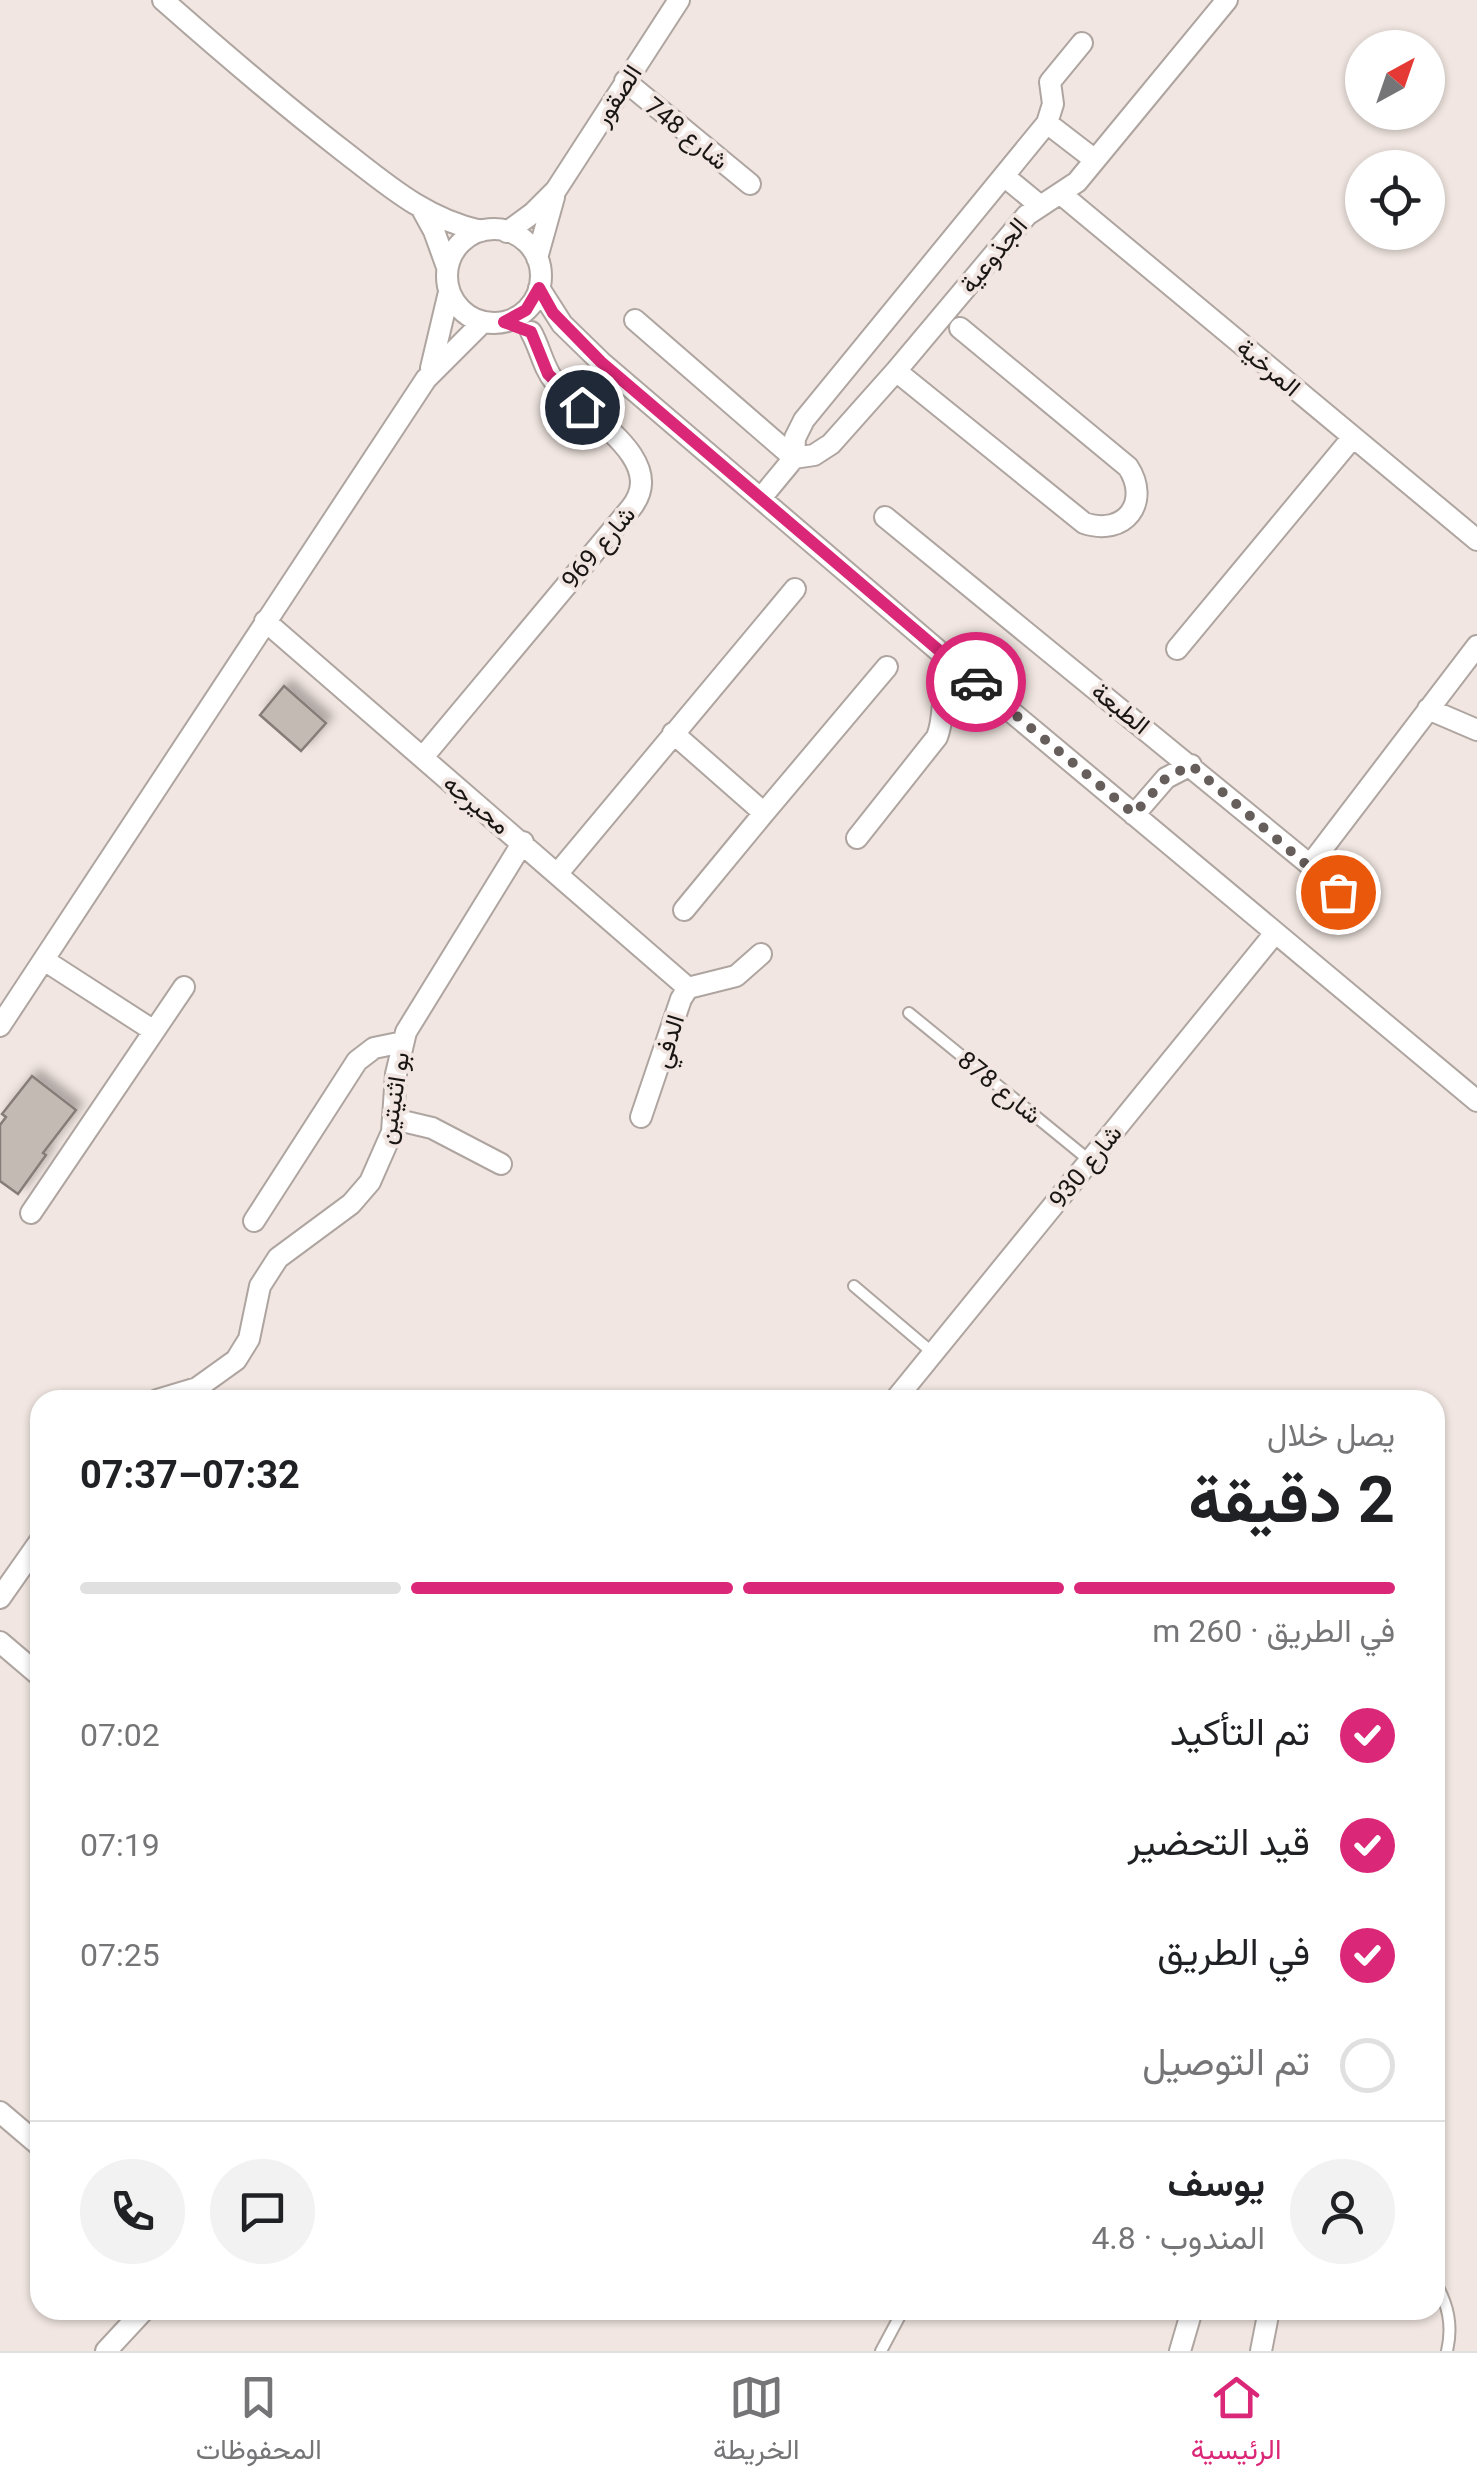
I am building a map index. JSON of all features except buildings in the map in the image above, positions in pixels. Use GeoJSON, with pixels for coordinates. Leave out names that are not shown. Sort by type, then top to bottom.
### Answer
{"type":"FeatureCollection","features":[{"type":"Feature","properties":{"kind":"street"},"geometry":{"type":"LineString","coordinates":[[163,0],[294,113],[423,211],[481,231],[507,232],[524,241],[537,258],[539,288],[526,310],[493,322],[426,379]]}},
{"type":"Feature","properties":{"kind":"street","name":"الصقور"},"geometry":{"type":"LineString","coordinates":[[507,232],[556,190],[679,0]]}},
{"type":"Feature","properties":{"kind":"street","name":"الجذوعية"},"geometry":{"type":"LineString","coordinates":[[760,498],[794,458],[823,450],[1038,204],[1077,182],[1226,0]]}},
{"type":"Feature","properties":{"kind":"street","name":"الجذوعية"},"geometry":{"type":"LineString","coordinates":[[794,458],[795,438],[804,420],[1047,123],[1054,104],[1050,82],[1082,43]]}},
{"type":"Feature","properties":{"kind":"street","name":"شارع 748"},"geometry":{"type":"LineString","coordinates":[[625,82],[750,184]]}},
{"type":"Feature","properties":{"kind":"street"},"geometry":{"type":"LineString","coordinates":[[1047,123],[1095,160]]}},
{"type":"Feature","properties":{"kind":"street"},"geometry":{"type":"LineString","coordinates":[[1004,176],[1038,204]]}},
{"type":"Feature","properties":{"kind":"street","name":"الصقور"},"geometry":{"type":"LineString","coordinates":[[537,258],[556,190]]}},
{"type":"Feature","properties":{"kind":"street","name":"المرخية"},"geometry":{"type":"LineString","coordinates":[[1061,194],[1477,540]]}},
{"type":"Feature","properties":{"kind":"street"},"geometry":{"type":"LineString","coordinates":[[0,1026],[426,379],[441,336],[449,292],[447,266],[423,211]]}},
{"type":"Feature","properties":{"kind":"street"},"geometry":{"type":"LineString","coordinates":[[447,266],[460,244],[481,231]]}},
{"type":"Feature","properties":{"kind":"street"},"geometry":{"type":"LineString","coordinates":[[539,288],[553,313],[601,362],[954,664],[1477,1101]]}},
{"type":"Feature","properties":{"kind":"street"},"geometry":{"type":"LineString","coordinates":[[449,292],[462,311],[531,332],[601,362]]}},
{"type":"Feature","properties":{"kind":"street"},"geometry":{"type":"LineString","coordinates":[[635,320],[794,458]]}},
{"type":"Feature","properties":{"kind":"street"},"geometry":{"type":"LineString","coordinates":[[896,371],[1084,523],[1106,527],[1126,518],[1137,498],[1137,487],[1128,467],[960,328]]}},
{"type":"Feature","properties":{"kind":"street","name":"شارع 969"},"geometry":{"type":"LineString","coordinates":[[423,758],[642,490],[643,479],[636,458],[554,380],[531,332]]}},
{"type":"Feature","properties":{"kind":"street"},"geometry":{"type":"LineString","coordinates":[[1177,649],[1353,437]]}},
{"type":"Feature","properties":{"kind":"street","name":"الطبعة"},"geometry":{"type":"LineString","coordinates":[[886,517],[1310,864],[1333,884],[1345,910]]}},
{"type":"Feature","properties":{"kind":"street"},"geometry":{"type":"LineString","coordinates":[[558,873],[795,589]]}},
{"type":"Feature","properties":{"kind":"street","name":"محيرجه"},"geometry":{"type":"LineString","coordinates":[[265,621],[688,988]]}},
{"type":"Feature","properties":{"kind":"street"},"geometry":{"type":"LineString","coordinates":[[1310,864],[1477,646]]}},
{"type":"Feature","properties":{"kind":"street"},"geometry":{"type":"LineString","coordinates":[[856,838],[937,736],[943,688],[954,664]]}},
{"type":"Feature","properties":{"kind":"street"},"geometry":{"type":"LineString","coordinates":[[684,910],[887,667]]}},
{"type":"Feature","properties":{"kind":"street"},"geometry":{"type":"LineString","coordinates":[[1428,710],[1477,730]]}},
{"type":"Feature","properties":{"kind":"street"},"geometry":{"type":"LineString","coordinates":[[673,734],[764,813]]}},
{"type":"Feature","properties":{"kind":"street"},"geometry":{"type":"LineString","coordinates":[[1134,814],[1166,778],[1191,765]]}},
{"type":"Feature","properties":{"kind":"street","name":"بو اثنيتين"},"geometry":{"type":"LineString","coordinates":[[190,1390],[236,1360],[248,1339],[268,1271],[290,1246],[361,1194],[384,1157],[394,1119],[396,1074],[403,1042],[416,1012],[523,842]]}},
{"type":"Feature","properties":{"kind":"street","name":"شارع 930"},"geometry":{"type":"LineString","coordinates":[[903,1390],[1275,932]]}},
{"type":"Feature","properties":{"kind":"street","name":"الدفي"},"geometry":{"type":"LineString","coordinates":[[641,1117],[688,988],[736,976],[762,954]]}},
{"type":"Feature","properties":{"kind":"street"},"geometry":{"type":"LineString","coordinates":[[44,960],[154,1032]]}},
{"type":"Feature","properties":{"kind":"street"},"geometry":{"type":"LineString","coordinates":[[32,1213],[184,987]]}},
{"type":"Feature","properties":{"kind":"street"},"geometry":{"type":"LineString","coordinates":[[254,1220],[357,1062],[374,1048],[403,1042]]}},
{"type":"Feature","properties":{"kind":"street"},"geometry":{"type":"LineString","coordinates":[[394,1119],[432,1128],[501,1164]]}},
{"type":"Feature","properties":{"kind":"street"},"geometry":{"type":"LineString","coordinates":[[0,1598],[30,1556]]}},
{"type":"Feature","properties":{"kind":"street"},"geometry":{"type":"LineString","coordinates":[[0,1642],[30,1668]]}},
{"type":"Feature","properties":{"kind":"street"},"geometry":{"type":"LineString","coordinates":[[0,2112],[30,2138]]}},
{"type":"Feature","properties":{"kind":"street"},"geometry":{"type":"LineString","coordinates":[[106,2351],[136,2320]]}},
{"type":"Feature","properties":{"kind":"street"},"geometry":{"type":"LineString","coordinates":[[124,2351],[139,2320]]}},
{"type":"Feature","properties":{"kind":"street"},"geometry":{"type":"LineString","coordinates":[[1180,2351],[1189,2320]]}},
{"type":"Feature","properties":{"kind":"street"},"geometry":{"type":"LineString","coordinates":[[1261,2351],[1267,2320]]}},
{"type":"Feature","properties":{"kind":"lane","name":"شارع 878"},"geometry":{"type":"LineString","coordinates":[[909,1012],[1090,1160]]}},
{"type":"Feature","properties":{"kind":"lane"},"geometry":{"type":"LineString","coordinates":[[854,1286],[933,1353]]}},
{"type":"Feature","properties":{"kind":"lane"},"geometry":{"type":"LineString","coordinates":[[1445,2302],[1451,2334],[1447,2351]]}},
{"type":"Feature","properties":{"kind":"lane"},"geometry":{"type":"LineString","coordinates":[[881,2351],[897,2320]]}},
{"type":"Feature","properties":{"kind":"way so far"},"geometry":{"type":"LineString","coordinates":[[976,682],[1134,814],[1166,778],[1191,765],[1338,892]]}},
{"type":"Feature","properties":{"kind":"route"},"geometry":{"type":"LineString","coordinates":[[582,407],[548,374],[531,332],[504,322],[526,310],[539,288],[562,324],[601,362],[976,682]]}}]}
